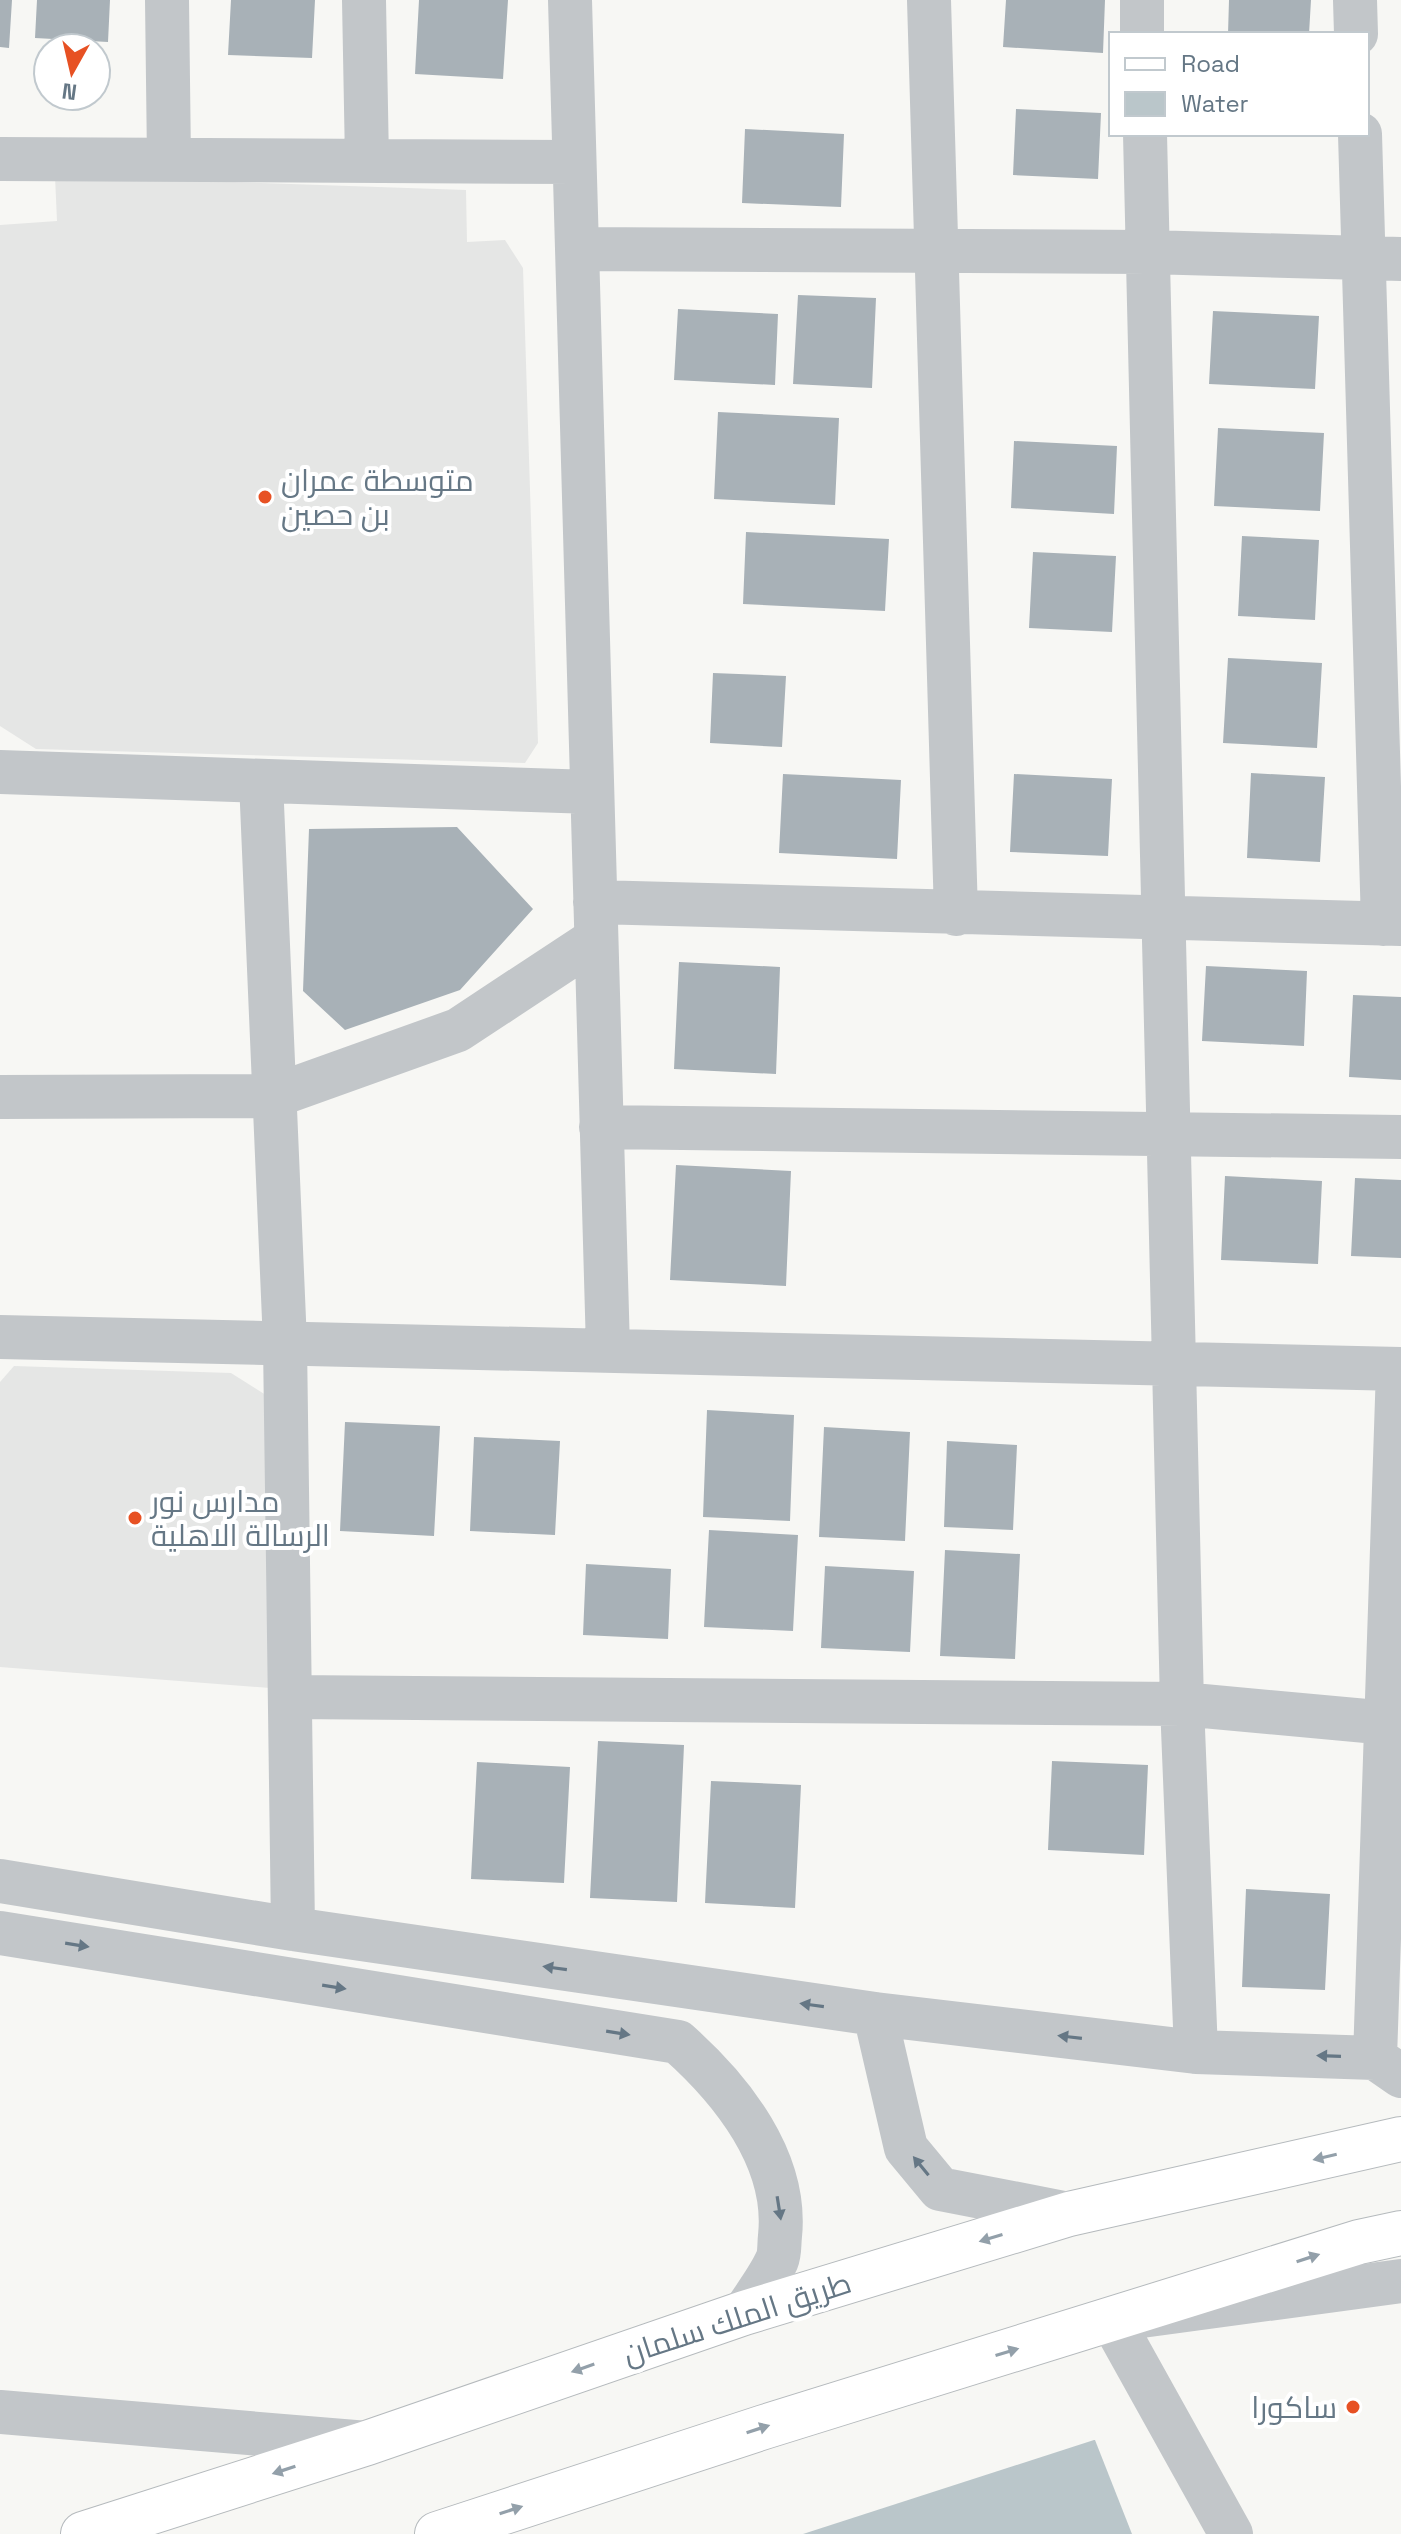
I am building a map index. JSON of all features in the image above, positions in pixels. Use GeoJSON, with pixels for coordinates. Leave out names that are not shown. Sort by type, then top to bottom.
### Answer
{"type":"FeatureCollection","features":[{"type":"Feature","properties":{"kind":"main road","name":"طريق الملك سلمان"},"geometry":{"type":"LineString","coordinates":[[83,2534],[367,2443],[744,2313],[1069,2214],[1401,2139]]}},
{"type":"Feature","properties":{"kind":"main road"},"geometry":{"type":"LineString","coordinates":[[437,2534],[764,2427],[1359,2242],[1401,2233]]}},
{"type":"Feature","properties":{"kind":"street"},"geometry":{"type":"LineString","coordinates":[[167,0],[169,160]]}},
{"type":"Feature","properties":{"kind":"street"},"geometry":{"type":"LineString","coordinates":[[364,0],[367,161]]}},
{"type":"Feature","properties":{"kind":"street"},"geometry":{"type":"LineString","coordinates":[[570,0],[608,1349]]}},
{"type":"Feature","properties":{"kind":"street"},"geometry":{"type":"LineString","coordinates":[[929,0],[934,251],[956,914]]}},
{"type":"Feature","properties":{"kind":"street"},"geometry":{"type":"LineString","coordinates":[[1142,0],[1142,32]]}},
{"type":"Feature","properties":{"kind":"street"},"geometry":{"type":"LineString","coordinates":[[1355,0],[1356,32]]}},
{"type":"Feature","properties":{"kind":"street"},"geometry":{"type":"LineString","coordinates":[[1145,136],[1182,1704],[1196,2052]]}},
{"type":"Feature","properties":{"kind":"street"},"geometry":{"type":"LineString","coordinates":[[0,1097],[274,1096],[458,1030],[596,921],[956,914],[1392,924],[1383,258],[1360,136]]}},
{"type":"Feature","properties":{"kind":"street"},"geometry":{"type":"LineString","coordinates":[[0,159],[574,162]]}},
{"type":"Feature","properties":{"kind":"street"},"geometry":{"type":"LineString","coordinates":[[577,249],[1148,252],[1383,258]]}},
{"type":"Feature","properties":{"kind":"street"},"geometry":{"type":"LineString","coordinates":[[0,772],[592,792]]}},
{"type":"Feature","properties":{"kind":"street"},"geometry":{"type":"LineString","coordinates":[[261,781],[285,1343],[293,1929]]}},
{"type":"Feature","properties":{"kind":"street"},"geometry":{"type":"LineString","coordinates":[[601,1127],[1401,1137]]}},
{"type":"Feature","properties":{"kind":"street"},"geometry":{"type":"LineString","coordinates":[[0,1337],[1400,1369],[1388,1723],[1388,2067],[1196,2052],[875,2014],[293,1929],[0,1881]]}},
{"type":"Feature","properties":{"kind":"street"},"geometry":{"type":"LineString","coordinates":[[290,1697],[1182,1704],[1388,1723]]}},
{"type":"Feature","properties":{"kind":"street"},"geometry":{"type":"LineString","coordinates":[[0,1933],[678,2042],[707,2068],[746,2117],[767,2160],[782,2212],[778,2259],[744,2313]]}},
{"type":"Feature","properties":{"kind":"street"},"geometry":{"type":"LineString","coordinates":[[875,2014],[906,2148],[940,2189],[1069,2214]]}},
{"type":"Feature","properties":{"kind":"street"},"geometry":{"type":"LineString","coordinates":[[1231,2534],[1112,2320],[1401,2281]]}},
{"type":"Feature","properties":{"kind":"street"},"geometry":{"type":"LineString","coordinates":[[0,2412],[367,2443]]}},
{"type":"Feature","properties":{"kind":"shaded area","name":"متوسطة عمران بن حصين"},"geometry":{"type":"Polygon","coordinates":[[[55,176],[466,190],[467,242],[505,240],[523,268],[538,743],[525,763],[36,749],[0,726],[0,225],[57,221],[55,176]]]}},
{"type":"Feature","properties":{"kind":"shaded area","name":"مدارس نور الرسالة الاهلية"},"geometry":{"type":"Polygon","coordinates":[[[14,1366],[231,1373],[269,1397],[270,1688],[0,1667],[0,1382],[14,1366]]]}},
{"type":"Feature","properties":{"kind":"water"},"geometry":{"type":"Polygon","coordinates":[[[1094,2440],[1132,2534],[803,2534],[1094,2440]]]}},
{"type":"Feature","properties":{"kind":"building"},"geometry":{"type":"Polygon","coordinates":[[[0,0],[12,0],[9,48],[0,47],[0,0]]]}},
{"type":"Feature","properties":{"kind":"building"},"geometry":{"type":"Polygon","coordinates":[[[37,0],[110,0],[108,32],[35,32],[37,0]]]}},
{"type":"Feature","properties":{"kind":"building"},"geometry":{"type":"Polygon","coordinates":[[[231,0],[315,0],[312,58],[228,55],[231,0]]]}},
{"type":"Feature","properties":{"kind":"building"},"geometry":{"type":"Polygon","coordinates":[[[419,0],[508,0],[503,79],[415,74],[419,0]]]}},
{"type":"Feature","properties":{"kind":"building"},"geometry":{"type":"Polygon","coordinates":[[[1006,0],[1105,0],[1103,53],[1003,47],[1006,0]]]}},
{"type":"Feature","properties":{"kind":"building"},"geometry":{"type":"Polygon","coordinates":[[[1229,0],[1311,0],[1309,32],[1228,32],[1229,0]]]}},
{"type":"Feature","properties":{"kind":"building"},"geometry":{"type":"Polygon","coordinates":[[[1016,109],[1101,113],[1098,179],[1013,175],[1016,109]]]}},
{"type":"Feature","properties":{"kind":"building"},"geometry":{"type":"Polygon","coordinates":[[[745,129],[844,134],[841,207],[742,203],[745,129]]]}},
{"type":"Feature","properties":{"kind":"building"},"geometry":{"type":"Polygon","coordinates":[[[798,295],[876,298],[872,388],[793,384],[798,295]]]}},
{"type":"Feature","properties":{"kind":"building"},"geometry":{"type":"Polygon","coordinates":[[[678,309],[778,314],[775,385],[674,380],[678,309]]]}},
{"type":"Feature","properties":{"kind":"building"},"geometry":{"type":"Polygon","coordinates":[[[1213,311],[1319,316],[1315,389],[1209,384],[1213,311]]]}},
{"type":"Feature","properties":{"kind":"building"},"geometry":{"type":"Polygon","coordinates":[[[718,412],[839,418],[835,505],[714,499],[718,412]]]}},
{"type":"Feature","properties":{"kind":"building"},"geometry":{"type":"Polygon","coordinates":[[[1218,428],[1324,433],[1320,511],[1214,506],[1218,428]]]}},
{"type":"Feature","properties":{"kind":"building"},"geometry":{"type":"Polygon","coordinates":[[[1014,441],[1117,446],[1114,514],[1011,508],[1014,441]]]}},
{"type":"Feature","properties":{"kind":"building"},"geometry":{"type":"Polygon","coordinates":[[[746,532],[889,539],[885,611],[743,604],[746,532]]]}},
{"type":"Feature","properties":{"kind":"building"},"geometry":{"type":"Polygon","coordinates":[[[1242,536],[1319,540],[1315,620],[1238,616],[1242,536]]]}},
{"type":"Feature","properties":{"kind":"building"},"geometry":{"type":"Polygon","coordinates":[[[1033,552],[1116,556],[1112,632],[1029,628],[1033,552]]]}},
{"type":"Feature","properties":{"kind":"building"},"geometry":{"type":"Polygon","coordinates":[[[1228,658],[1322,663],[1317,748],[1223,743],[1228,658]]]}},
{"type":"Feature","properties":{"kind":"building"},"geometry":{"type":"Polygon","coordinates":[[[713,673],[786,676],[782,747],[710,743],[713,673]]]}},
{"type":"Feature","properties":{"kind":"building"},"geometry":{"type":"Polygon","coordinates":[[[1251,773],[1325,777],[1320,862],[1247,858],[1251,773]]]}},
{"type":"Feature","properties":{"kind":"building"},"geometry":{"type":"Polygon","coordinates":[[[783,774],[901,780],[897,859],[779,853],[783,774]]]}},
{"type":"Feature","properties":{"kind":"building"},"geometry":{"type":"Polygon","coordinates":[[[1014,774],[1112,779],[1108,856],[1010,852],[1014,774]]]}},
{"type":"Feature","properties":{"kind":"building"},"geometry":{"type":"Polygon","coordinates":[[[457,827],[533,909],[460,990],[345,1030],[303,991],[309,829],[457,827]]]}},
{"type":"Feature","properties":{"kind":"building"},"geometry":{"type":"Polygon","coordinates":[[[679,962],[780,967],[776,1074],[674,1069],[679,962]]]}},
{"type":"Feature","properties":{"kind":"building"},"geometry":{"type":"Polygon","coordinates":[[[1206,966],[1307,971],[1304,1046],[1202,1041],[1206,966]]]}},
{"type":"Feature","properties":{"kind":"building"},"geometry":{"type":"Polygon","coordinates":[[[1353,995],[1401,997],[1401,1080],[1349,1077],[1353,995]]]}},
{"type":"Feature","properties":{"kind":"building"},"geometry":{"type":"Polygon","coordinates":[[[676,1165],[791,1171],[786,1286],[670,1280],[676,1165]]]}},
{"type":"Feature","properties":{"kind":"building"},"geometry":{"type":"Polygon","coordinates":[[[1225,1176],[1322,1181],[1318,1264],[1221,1260],[1225,1176]]]}},
{"type":"Feature","properties":{"kind":"building"},"geometry":{"type":"Polygon","coordinates":[[[1355,1178],[1401,1180],[1401,1258],[1351,1256],[1355,1178]]]}},
{"type":"Feature","properties":{"kind":"building"},"geometry":{"type":"Polygon","coordinates":[[[707,1410],[794,1415],[790,1521],[703,1517],[707,1410]]]}},
{"type":"Feature","properties":{"kind":"building"},"geometry":{"type":"Polygon","coordinates":[[[345,1422],[440,1426],[434,1536],[340,1531],[345,1422]]]}},
{"type":"Feature","properties":{"kind":"building"},"geometry":{"type":"Polygon","coordinates":[[[824,1427],[910,1432],[905,1541],[819,1537],[824,1427]]]}},
{"type":"Feature","properties":{"kind":"building"},"geometry":{"type":"Polygon","coordinates":[[[474,1437],[560,1441],[555,1535],[470,1531],[474,1437]]]}},
{"type":"Feature","properties":{"kind":"building"},"geometry":{"type":"Polygon","coordinates":[[[947,1441],[1017,1445],[1013,1530],[944,1527],[947,1441]]]}},
{"type":"Feature","properties":{"kind":"building"},"geometry":{"type":"Polygon","coordinates":[[[709,1530],[798,1535],[793,1631],[704,1627],[709,1530]]]}},
{"type":"Feature","properties":{"kind":"building"},"geometry":{"type":"Polygon","coordinates":[[[945,1550],[1020,1554],[1015,1659],[940,1656],[945,1550]]]}},
{"type":"Feature","properties":{"kind":"building"},"geometry":{"type":"Polygon","coordinates":[[[586,1564],[671,1569],[668,1639],[583,1635],[586,1564]]]}},
{"type":"Feature","properties":{"kind":"building"},"geometry":{"type":"Polygon","coordinates":[[[825,1566],[914,1571],[910,1652],[821,1648],[825,1566]]]}},
{"type":"Feature","properties":{"kind":"building"},"geometry":{"type":"Polygon","coordinates":[[[598,1741],[684,1745],[677,1902],[590,1898],[598,1741]]]}},
{"type":"Feature","properties":{"kind":"building"},"geometry":{"type":"Polygon","coordinates":[[[1052,1761],[1148,1765],[1144,1855],[1048,1850],[1052,1761]]]}},
{"type":"Feature","properties":{"kind":"building"},"geometry":{"type":"Polygon","coordinates":[[[477,1762],[570,1767],[564,1883],[471,1879],[477,1762]]]}},
{"type":"Feature","properties":{"kind":"building"},"geometry":{"type":"Polygon","coordinates":[[[711,1781],[801,1785],[795,1908],[705,1903],[711,1781]]]}},
{"type":"Feature","properties":{"kind":"building"},"geometry":{"type":"Polygon","coordinates":[[[1246,1889],[1330,1894],[1325,1990],[1242,1987],[1246,1889]]]}},
{"type":"Feature","properties":{"kind":"place","name":"متوسطة عمران بن حصين"},"geometry":{"type":"Point","coordinates":[265,497]}},
{"type":"Feature","properties":{"kind":"place","name":"مدارس نور الرسالة الاهلية"},"geometry":{"type":"Point","coordinates":[135,1518]}},
{"type":"Feature","properties":{"kind":"place","name":"ساكورا"},"geometry":{"type":"Point","coordinates":[1353,2407]}}]}
